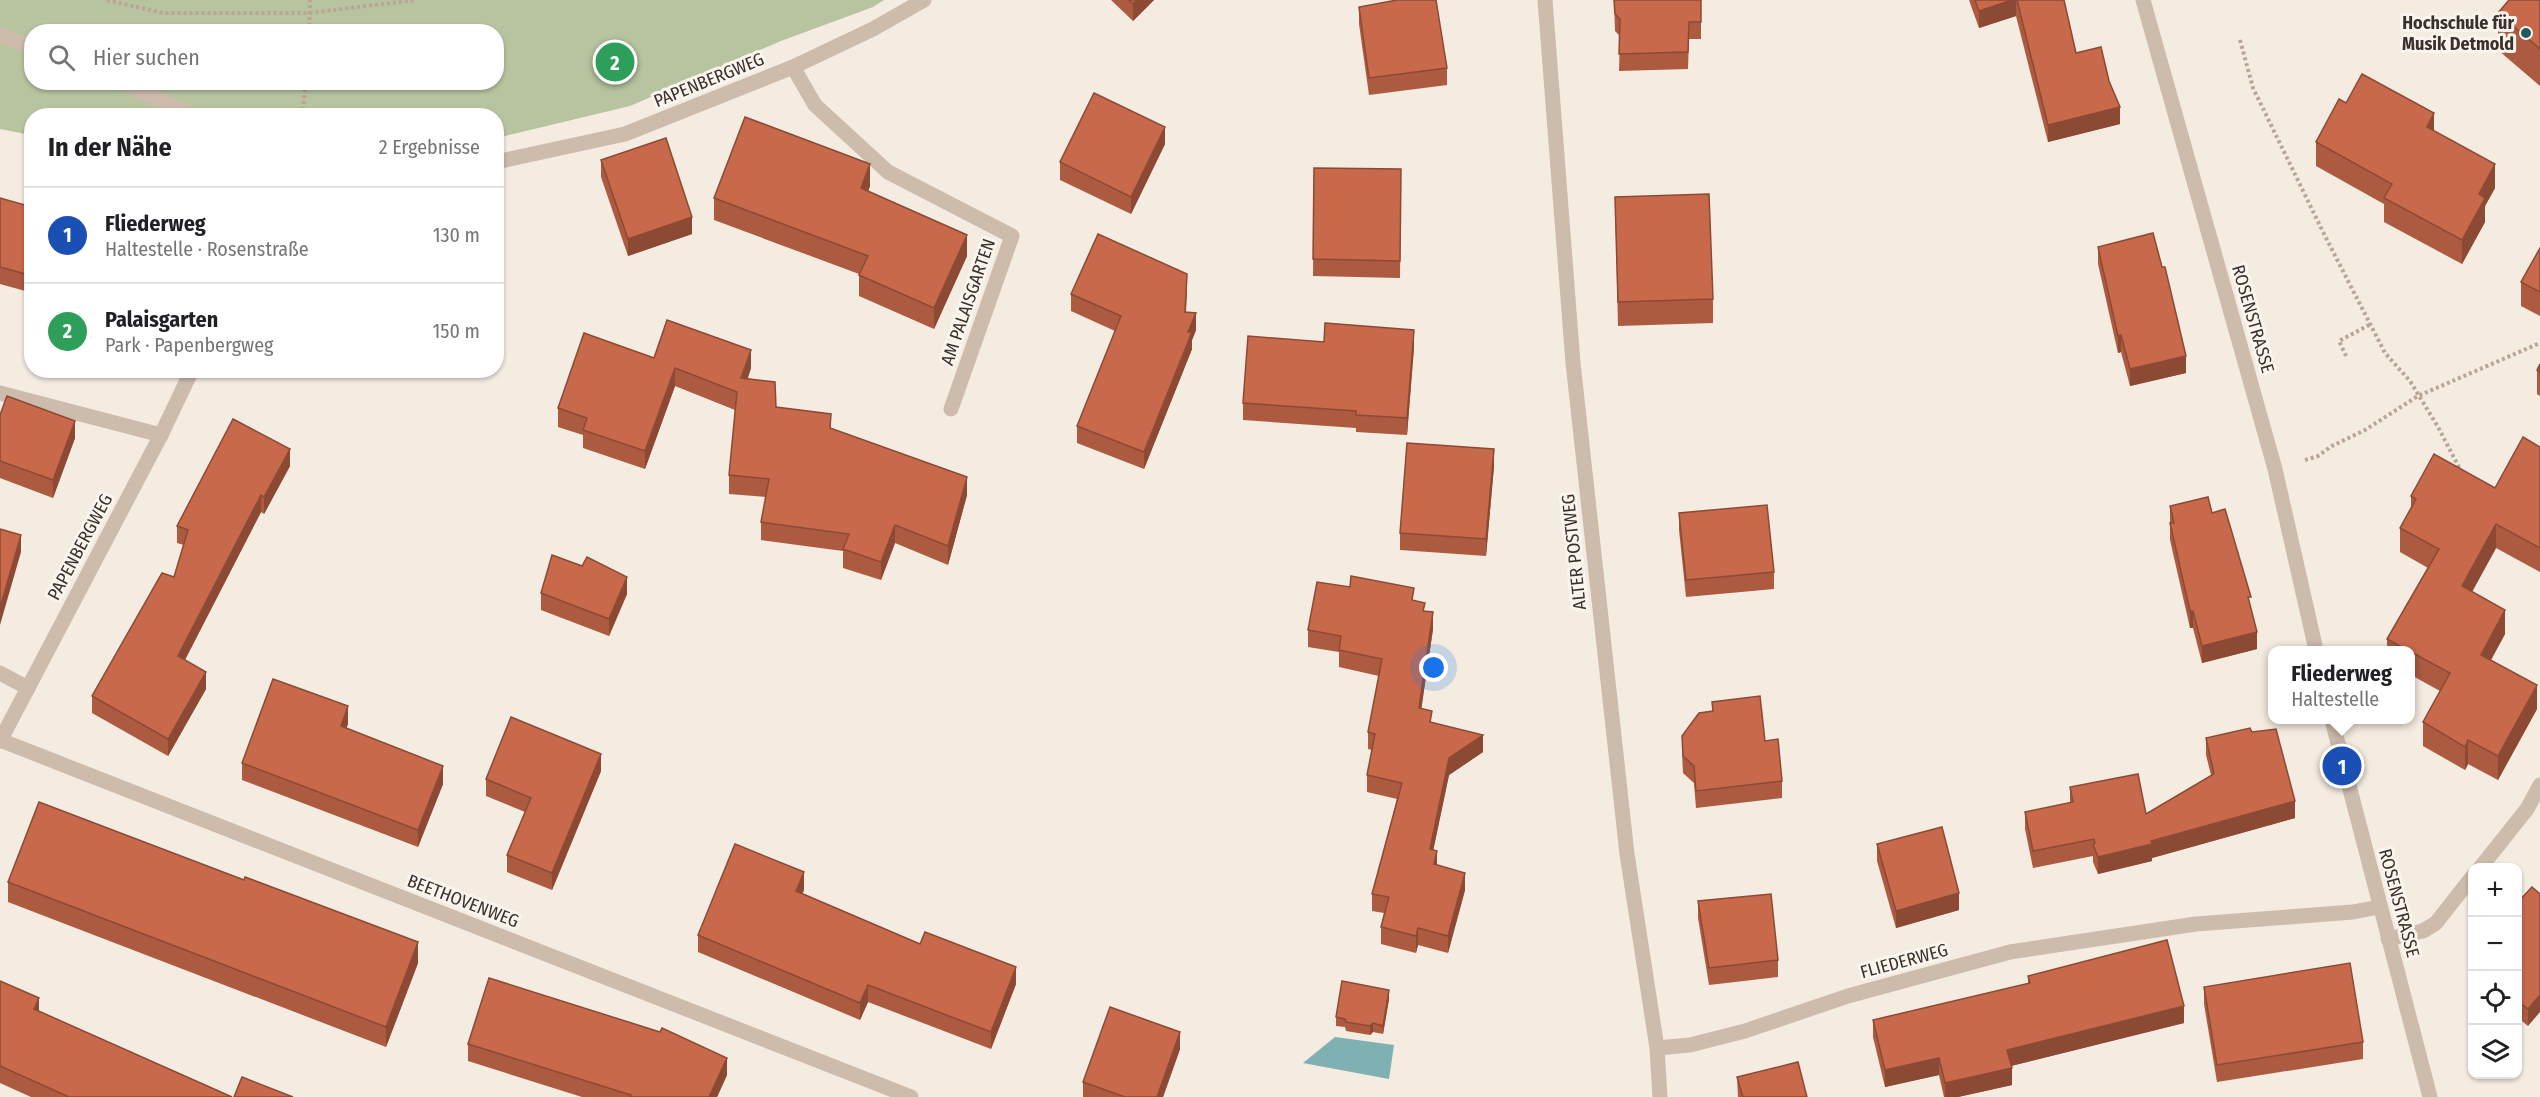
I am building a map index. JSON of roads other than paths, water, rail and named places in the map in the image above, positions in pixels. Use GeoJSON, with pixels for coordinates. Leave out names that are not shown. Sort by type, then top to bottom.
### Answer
{"type":"FeatureCollection","features":[{"type":"Feature","properties":{"kind":"street","name":"PAPENBERGWEG"},"geometry":{"type":"LineString","coordinates":[[504,160],[625,134],[793,67],[873,29],[924,0]]}},
{"type":"Feature","properties":{"kind":"street","name":"ALTER POSTWEG"},"geometry":{"type":"LineString","coordinates":[[1545,0],[1574,375],[1627,854],[1657,1048],[1660,1097]]}},
{"type":"Feature","properties":{"kind":"street","name":"ROSENSTRASSE"},"geometry":{"type":"LineString","coordinates":[[2143,0],[2275,470],[2315,646]]}},
{"type":"Feature","properties":{"kind":"street"},"geometry":{"type":"LineString","coordinates":[[0,35],[24,44]]}},
{"type":"Feature","properties":{"kind":"street","name":"AM PALAISGARTEN"},"geometry":{"type":"LineString","coordinates":[[793,67],[815,105],[888,172],[1012,236],[951,410]]}},
{"type":"Feature","properties":{"kind":"street"},"geometry":{"type":"LineString","coordinates":[[138,90],[178,108]]}},
{"type":"Feature","properties":{"kind":"street","name":"PAPENBERGWEG"},"geometry":{"type":"LineString","coordinates":[[0,740],[161,435],[188,378]]}},
{"type":"Feature","properties":{"kind":"street"},"geometry":{"type":"LineString","coordinates":[[0,393],[161,435]]}},
{"type":"Feature","properties":{"kind":"street"},"geometry":{"type":"LineString","coordinates":[[0,673],[28,688]]}},
{"type":"Feature","properties":{"kind":"street","name":"ROSENSTRASSE"},"geometry":{"type":"LineString","coordinates":[[2333,724],[2430,1097]]}},
{"type":"Feature","properties":{"kind":"street","name":"BEETHOVENWEG"},"geometry":{"type":"LineString","coordinates":[[0,740],[911,1097]]}},
{"type":"Feature","properties":{"kind":"street"},"geometry":{"type":"LineString","coordinates":[[2483,863],[2527,809],[2540,785]]}},
{"type":"Feature","properties":{"kind":"street"},"geometry":{"type":"LineString","coordinates":[[2388,939],[2423,931],[2436,923],[2468,882]]}},
{"type":"Feature","properties":{"kind":"street","name":"FLIEDERWEG"},"geometry":{"type":"LineString","coordinates":[[1657,1048],[1690,1045],[1745,1031],[1848,996],[2010,952],[2196,924],[2353,912],[2379,907]]}},
{"type":"Feature","properties":{"kind":"water"},"geometry":{"type":"Polygon","coordinates":[[[1335,1037],[1394,1045],[1389,1079],[1303,1063],[1335,1037]]]}},
{"type":"Feature","properties":{"kind":"place","name":"Hochschule für Musik Detmold"},"geometry":{"type":"Point","coordinates":[2526,33]}},
{"type":"Feature","properties":{"kind":"place","name":"Palaisgarten"},"geometry":{"type":"Point","coordinates":[615,62]}},
{"type":"Feature","properties":{"kind":"place","name":"Fliederweg"},"geometry":{"type":"Point","coordinates":[2342,766]}}]}
